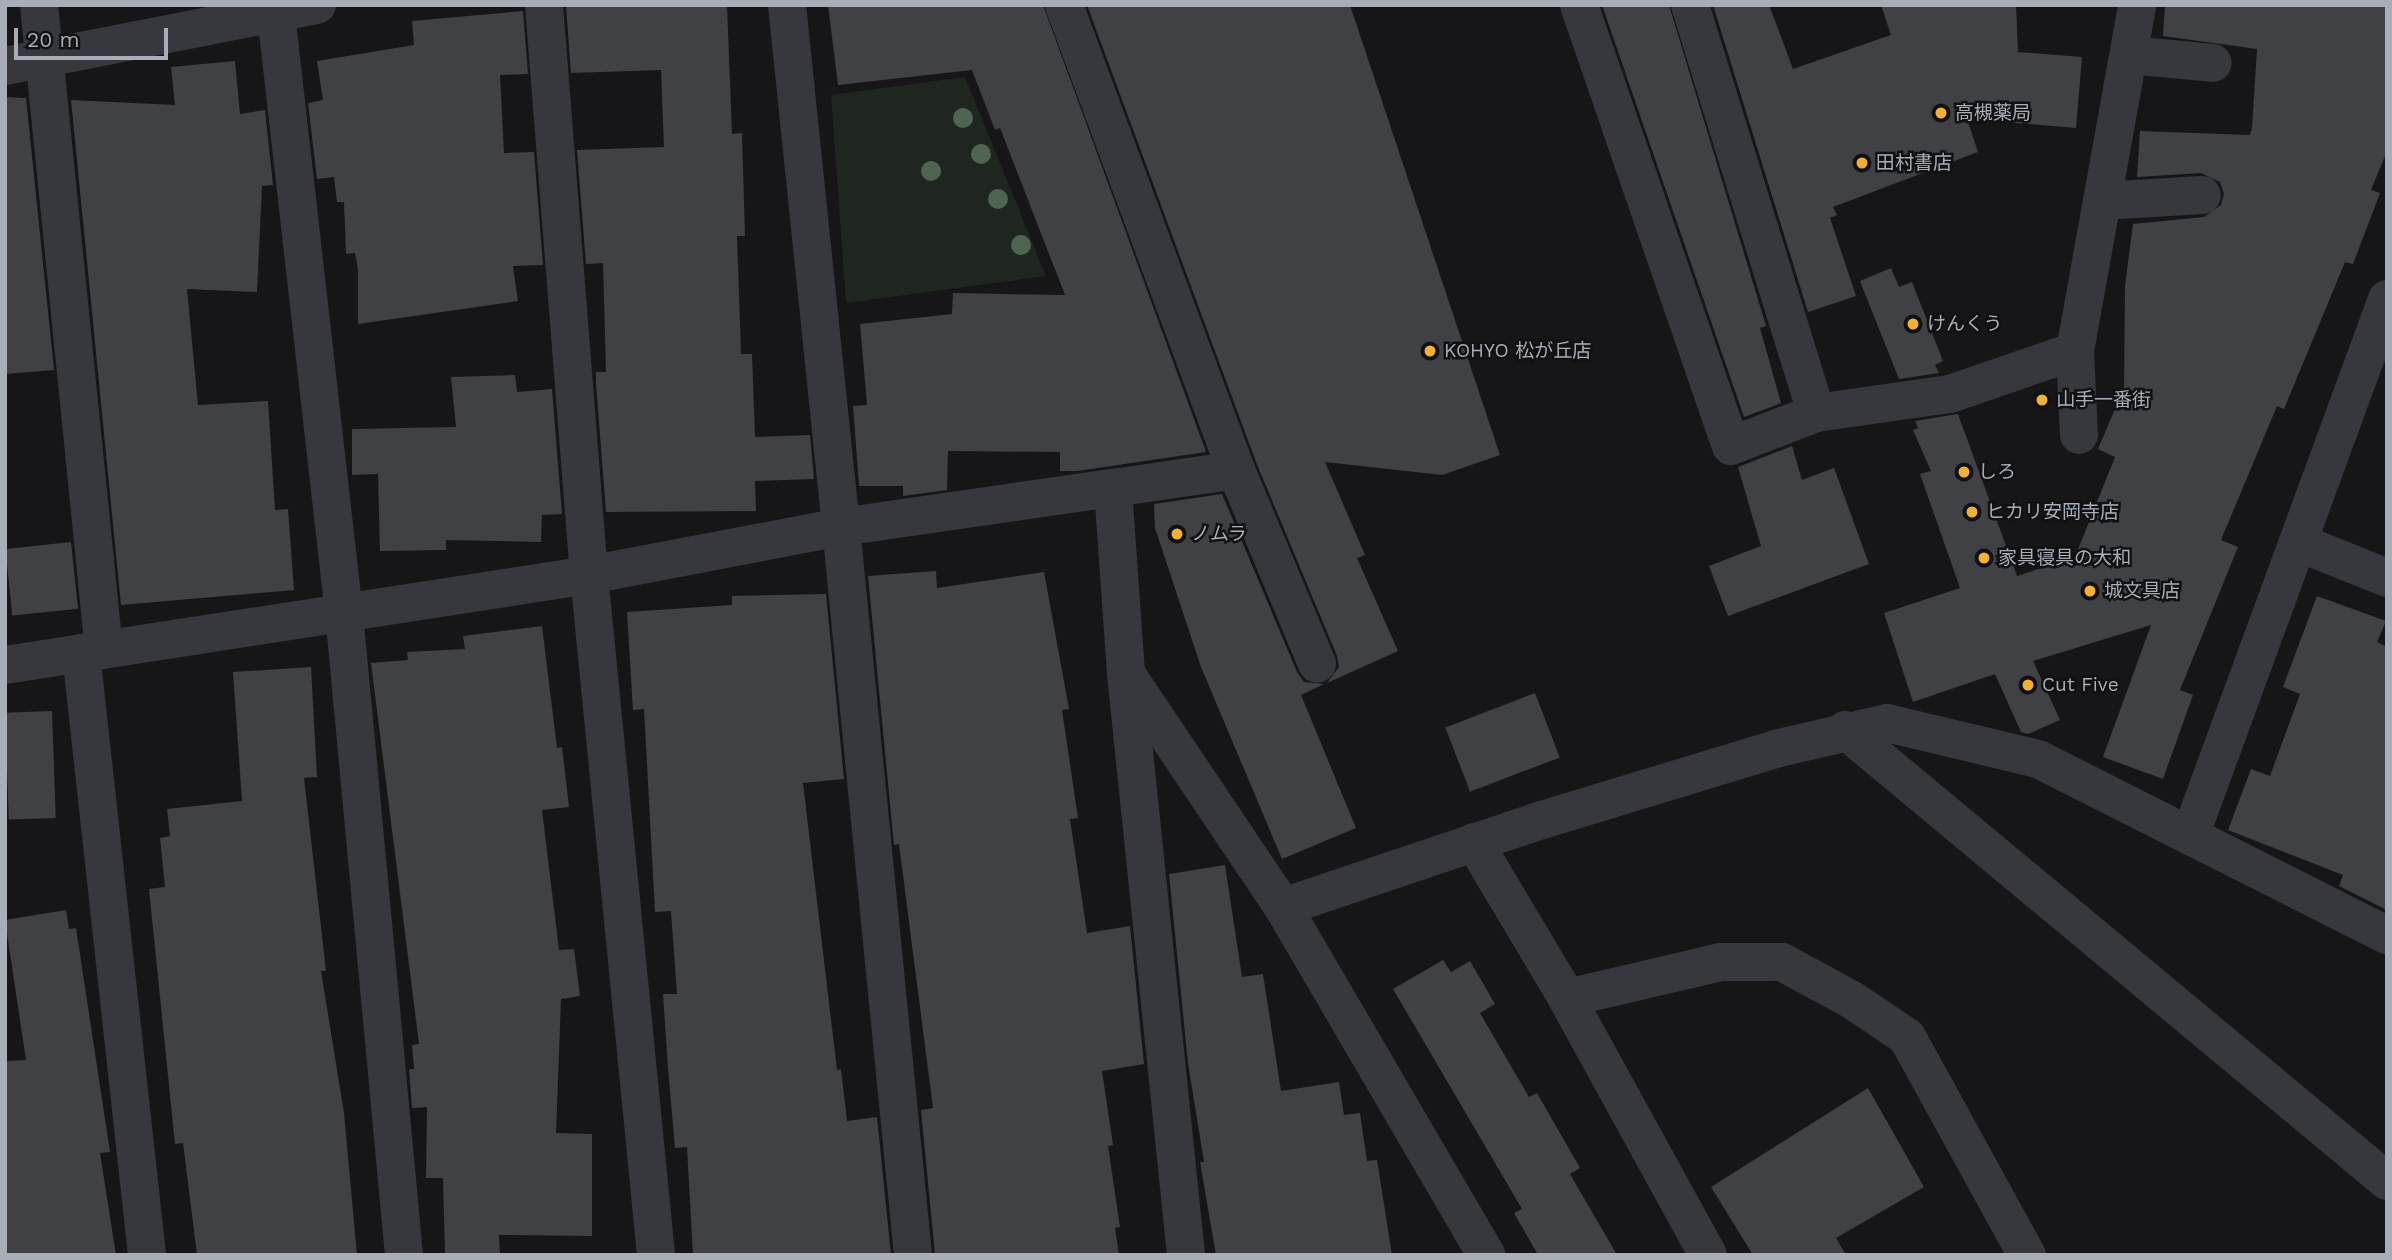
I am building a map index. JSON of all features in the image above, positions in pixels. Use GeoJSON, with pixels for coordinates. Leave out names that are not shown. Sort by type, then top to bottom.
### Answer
{"type":"FeatureCollection","features":[{"type":"Feature","properties":{"kind":"street"},"geometry":{"type":"LineString","coordinates":[[39,5],[92,651],[147,1255]]}},
{"type":"Feature","properties":{"kind":"street"},"geometry":{"type":"LineString","coordinates":[[5,66],[276,9],[317,5]]}},
{"type":"Feature","properties":{"kind":"street"},"geometry":{"type":"LineString","coordinates":[[544,5],[589,575],[656,1255]]}},
{"type":"Feature","properties":{"kind":"street"},"geometry":{"type":"LineString","coordinates":[[787,5],[913,1255]]}},
{"type":"Feature","properties":{"kind":"street"},"geometry":{"type":"LineString","coordinates":[[1064,5],[1236,471],[1317,664]]}},
{"type":"Feature","properties":{"kind":"street"},"geometry":{"type":"LineString","coordinates":[[1579,5],[1731,446],[1816,413],[1950,394],[2075,351]]}},
{"type":"Feature","properties":{"kind":"street"},"geometry":{"type":"LineString","coordinates":[[1690,5],[1816,413]]}},
{"type":"Feature","properties":{"kind":"street"},"geometry":{"type":"LineString","coordinates":[[2079,435],[2075,351],[2137,5]]}},
{"type":"Feature","properties":{"kind":"street"},"geometry":{"type":"LineString","coordinates":[[276,9],[344,613],[404,1255]]}},
{"type":"Feature","properties":{"kind":"street"},"geometry":{"type":"LineString","coordinates":[[2129,55],[2213,63]]}},
{"type":"Feature","properties":{"kind":"street"},"geometry":{"type":"LineString","coordinates":[[2102,201],[2202,195]]}},
{"type":"Feature","properties":{"kind":"street"},"geometry":{"type":"LineString","coordinates":[[2190,836],[2300,543],[2387,299]]}},
{"type":"Feature","properties":{"kind":"street"},"geometry":{"type":"LineString","coordinates":[[5,664],[589,575],[841,527],[1236,471]]}},
{"type":"Feature","properties":{"kind":"street"},"geometry":{"type":"LineString","coordinates":[[1114,488],[1126,674],[1186,1255]]}},
{"type":"Feature","properties":{"kind":"street"},"geometry":{"type":"LineString","coordinates":[[2300,543],[2387,578]]}},
{"type":"Feature","properties":{"kind":"street"},"geometry":{"type":"LineString","coordinates":[[1126,674],[1283,907],[1486,1255]]}},
{"type":"Feature","properties":{"kind":"street"},"geometry":{"type":"LineString","coordinates":[[1283,907],[1474,842],[1845,730],[1887,723],[2038,759],[2387,935]]}},
{"type":"Feature","properties":{"kind":"street"},"geometry":{"type":"LineString","coordinates":[[1845,730],[2387,1181]]}},
{"type":"Feature","properties":{"kind":"street"},"geometry":{"type":"LineString","coordinates":[[1474,842],[1567,998],[1708,1255]]}},
{"type":"Feature","properties":{"kind":"street"},"geometry":{"type":"LineString","coordinates":[[1567,998],[1721,962],[1782,962],[1852,1000],[1907,1037],[2027,1255]]}},
{"type":"Feature","properties":{"kind":"shaded area"},"geometry":{"type":"Polygon","coordinates":[[[965,77],[1046,276],[846,303],[831,95],[965,77]]]}},
{"type":"Feature","properties":{"kind":"building"},"geometry":{"type":"Polygon","coordinates":[[[727,5],[732,134],[742,133],[745,236],[737,236],[741,354],[752,354],[755,437],[810,435],[814,479],[755,481],[756,511],[606,512],[596,384],[596,372],[606,372],[603,263],[586,264],[577,150],[664,147],[661,70],[571,73],[566,6],[727,5]]]}},
{"type":"Feature","properties":{"kind":"building"},"geometry":{"type":"Polygon","coordinates":[[[828,5],[1043,5],[1206,452],[1077,471],[1060,471],[1060,452],[948,451],[947,490],[903,496],[903,486],[859,486],[853,406],[867,405],[860,324],[952,314],[953,293],[1065,295],[1000,128],[995,130],[972,70],[838,85],[828,5]]]}},
{"type":"Feature","properties":{"kind":"building"},"geometry":{"type":"Polygon","coordinates":[[[1087,5],[1350,5],[1500,455],[1442,475],[1325,462],[1365,555],[1357,558],[1398,651],[1327,683],[1339,667],[1337,656],[1256,462],[1087,5]]]}},
{"type":"Feature","properties":{"kind":"building"},"geometry":{"type":"Polygon","coordinates":[[[1602,5],[1669,5],[1766,326],[1760,328],[1781,403],[1744,417],[1602,5]]]}},
{"type":"Feature","properties":{"kind":"building"},"geometry":{"type":"Polygon","coordinates":[[[1713,5],[1769,5],[1793,69],[1891,35],[1881,5],[2016,5],[2018,52],[2082,57],[2076,128],[1967,119],[1978,152],[1833,207],[1837,215],[1830,218],[1856,296],[1808,312],[1713,5]]]}},
{"type":"Feature","properties":{"kind":"building"},"geometry":{"type":"Polygon","coordinates":[[[2165,5],[2387,5],[2387,151],[2371,190],[2380,193],[2353,264],[2345,262],[2284,409],[2277,406],[2221,540],[2238,547],[2180,690],[2193,695],[2163,779],[2103,757],[2151,625],[2033,661],[2060,720],[2028,734],[2021,732],[1995,674],[1913,702],[1884,613],[1960,588],[1920,474],[1931,471],[1913,430],[1918,428],[1915,421],[1958,414],[2017,576],[2075,557],[2115,457],[2098,449],[2124,388],[2125,286],[2133,224],[2204,217],[2221,205],[2224,194],[2220,182],[2201,173],[2137,177],[2140,131],[2250,135],[2252,128],[2257,49],[2163,36],[2165,5]]]}},
{"type":"Feature","properties":{"kind":"building"},"geometry":{"type":"Polygon","coordinates":[[[523,11],[528,74],[500,75],[504,153],[534,152],[543,265],[513,266],[518,301],[358,324],[358,269],[355,253],[346,254],[344,202],[337,202],[334,177],[317,179],[308,103],[323,100],[317,61],[414,45],[412,21],[523,11]]]}},
{"type":"Feature","properties":{"kind":"building"},"geometry":{"type":"Polygon","coordinates":[[[235,61],[240,114],[265,110],[273,185],[262,186],[257,292],[187,289],[198,405],[268,401],[275,510],[288,509],[294,590],[121,605],[71,100],[175,105],[171,67],[235,61]]]}},
{"type":"Feature","properties":{"kind":"building"},"geometry":{"type":"Polygon","coordinates":[[[5,97],[26,98],[54,370],[5,374],[5,97]]]}},
{"type":"Feature","properties":{"kind":"building"},"geometry":{"type":"Polygon","coordinates":[[[1891,268],[1899,287],[1912,282],[1943,361],[1935,365],[1939,373],[1899,379],[1860,281],[1891,268]]]}},
{"type":"Feature","properties":{"kind":"building"},"geometry":{"type":"Polygon","coordinates":[[[515,375],[517,392],[552,389],[562,514],[542,515],[541,542],[446,540],[446,550],[380,551],[378,474],[352,475],[352,429],[456,427],[451,377],[515,375]]]}},
{"type":"Feature","properties":{"kind":"building"},"geometry":{"type":"Polygon","coordinates":[[[1792,446],[1802,480],[1834,468],[1869,564],[1728,616],[1709,566],[1761,546],[1738,467],[1792,446]]]}},
{"type":"Feature","properties":{"kind":"building"},"geometry":{"type":"Polygon","coordinates":[[[1222,494],[1297,672],[1304,682],[1324,684],[1301,695],[1356,828],[1282,859],[1201,667],[1155,528],[1154,504],[1222,494]]]}},
{"type":"Feature","properties":{"kind":"building"},"geometry":{"type":"Polygon","coordinates":[[[71,542],[78,609],[12,616],[5,549],[71,542]]]}},
{"type":"Feature","properties":{"kind":"building"},"geometry":{"type":"Polygon","coordinates":[[[936,571],[937,588],[1044,572],[1069,709],[1062,710],[1078,818],[1070,819],[1087,933],[1130,926],[1144,1064],[1102,1071],[1113,1145],[1108,1146],[1120,1227],[1115,1228],[1119,1255],[935,1255],[921,1110],[933,1108],[899,844],[894,845],[868,576],[936,571]]]}},
{"type":"Feature","properties":{"kind":"building"},"geometry":{"type":"Polygon","coordinates":[[[826,594],[844,779],[803,783],[837,1070],[841,1069],[847,1121],[877,1117],[891,1255],[693,1255],[687,1147],[675,1148],[663,994],[677,994],[671,911],[655,912],[644,709],[633,710],[627,612],[732,605],[732,596],[826,594]]]}},
{"type":"Feature","properties":{"kind":"building"},"geometry":{"type":"Polygon","coordinates":[[[2317,596],[2386,621],[2377,642],[2387,647],[2387,910],[2339,886],[2343,875],[2228,830],[2251,769],[2270,776],[2300,694],[2283,687],[2317,596]]]}},
{"type":"Feature","properties":{"kind":"building"},"geometry":{"type":"Polygon","coordinates":[[[542,626],[557,748],[562,747],[569,807],[542,810],[559,950],[574,949],[580,996],[561,999],[556,1133],[592,1134],[592,1236],[499,1235],[500,1255],[445,1255],[443,1178],[426,1178],[427,1107],[412,1108],[409,1069],[414,1069],[412,1045],[419,1044],[371,663],[408,660],[407,652],[465,649],[463,636],[542,626]]]}},
{"type":"Feature","properties":{"kind":"building"},"geometry":{"type":"Polygon","coordinates":[[[311,667],[317,777],[304,778],[326,971],[321,971],[344,1113],[357,1255],[197,1255],[183,1143],[175,1144],[149,889],[165,887],[160,838],[170,836],[167,809],[242,801],[233,672],[311,667]]]}},
{"type":"Feature","properties":{"kind":"building"},"geometry":{"type":"Polygon","coordinates":[[[1535,693],[1560,757],[1470,792],[1445,727],[1535,693]]]}},
{"type":"Feature","properties":{"kind":"building"},"geometry":{"type":"Polygon","coordinates":[[[52,711],[56,818],[9,820],[5,713],[52,711]]]}},
{"type":"Feature","properties":{"kind":"building"},"geometry":{"type":"Polygon","coordinates":[[[1225,865],[1242,977],[1263,974],[1281,1091],[1339,1082],[1344,1115],[1360,1113],[1367,1161],[1377,1160],[1392,1255],[1216,1255],[1200,1162],[1204,1162],[1188,1063],[1169,874],[1225,865]]]}},
{"type":"Feature","properties":{"kind":"building"},"geometry":{"type":"Polygon","coordinates":[[[66,910],[69,929],[76,928],[110,1152],[100,1153],[116,1255],[5,1255],[5,1061],[26,1060],[5,920],[66,910]]]}},
{"type":"Feature","properties":{"kind":"building"},"geometry":{"type":"Polygon","coordinates":[[[1443,960],[1451,972],[1470,961],[1495,1004],[1480,1013],[1529,1097],[1537,1093],[1580,1168],[1570,1174],[1617,1255],[1538,1255],[1514,1213],[1522,1209],[1393,989],[1443,960]]]}},
{"type":"Feature","properties":{"kind":"building"},"geometry":{"type":"Polygon","coordinates":[[[1868,1088],[1924,1187],[1836,1238],[1846,1255],[1753,1255],[1711,1187],[1868,1088]]]}},
{"type":"Feature","properties":{"kind":"place","name":"高槻薬局"},"geometry":{"type":"Point","coordinates":[1941,113]}},
{"type":"Feature","properties":{"kind":"place","name":"田村書店"},"geometry":{"type":"Point","coordinates":[1862,163]}},
{"type":"Feature","properties":{"kind":"place","name":"けんくう"},"geometry":{"type":"Point","coordinates":[1913,324]}},
{"type":"Feature","properties":{"kind":"place","name":"KOHYO 松が丘店"},"geometry":{"type":"Point","coordinates":[1430,351]}},
{"type":"Feature","properties":{"kind":"place","name":"山手一番街"},"geometry":{"type":"Point","coordinates":[2042,400]}},
{"type":"Feature","properties":{"kind":"place","name":"しろ"},"geometry":{"type":"Point","coordinates":[1964,472]}},
{"type":"Feature","properties":{"kind":"place","name":"ヒカリ安岡寺店"},"geometry":{"type":"Point","coordinates":[1972,512]}},
{"type":"Feature","properties":{"kind":"place","name":"ノムラ"},"geometry":{"type":"Point","coordinates":[1177,534]}},
{"type":"Feature","properties":{"kind":"place","name":"家具寝具の大和"},"geometry":{"type":"Point","coordinates":[1984,558]}},
{"type":"Feature","properties":{"kind":"place","name":"城文具店"},"geometry":{"type":"Point","coordinates":[2090,591]}},
{"type":"Feature","properties":{"kind":"place","name":"Cut Five"},"geometry":{"type":"Point","coordinates":[2028,685]}}]}
